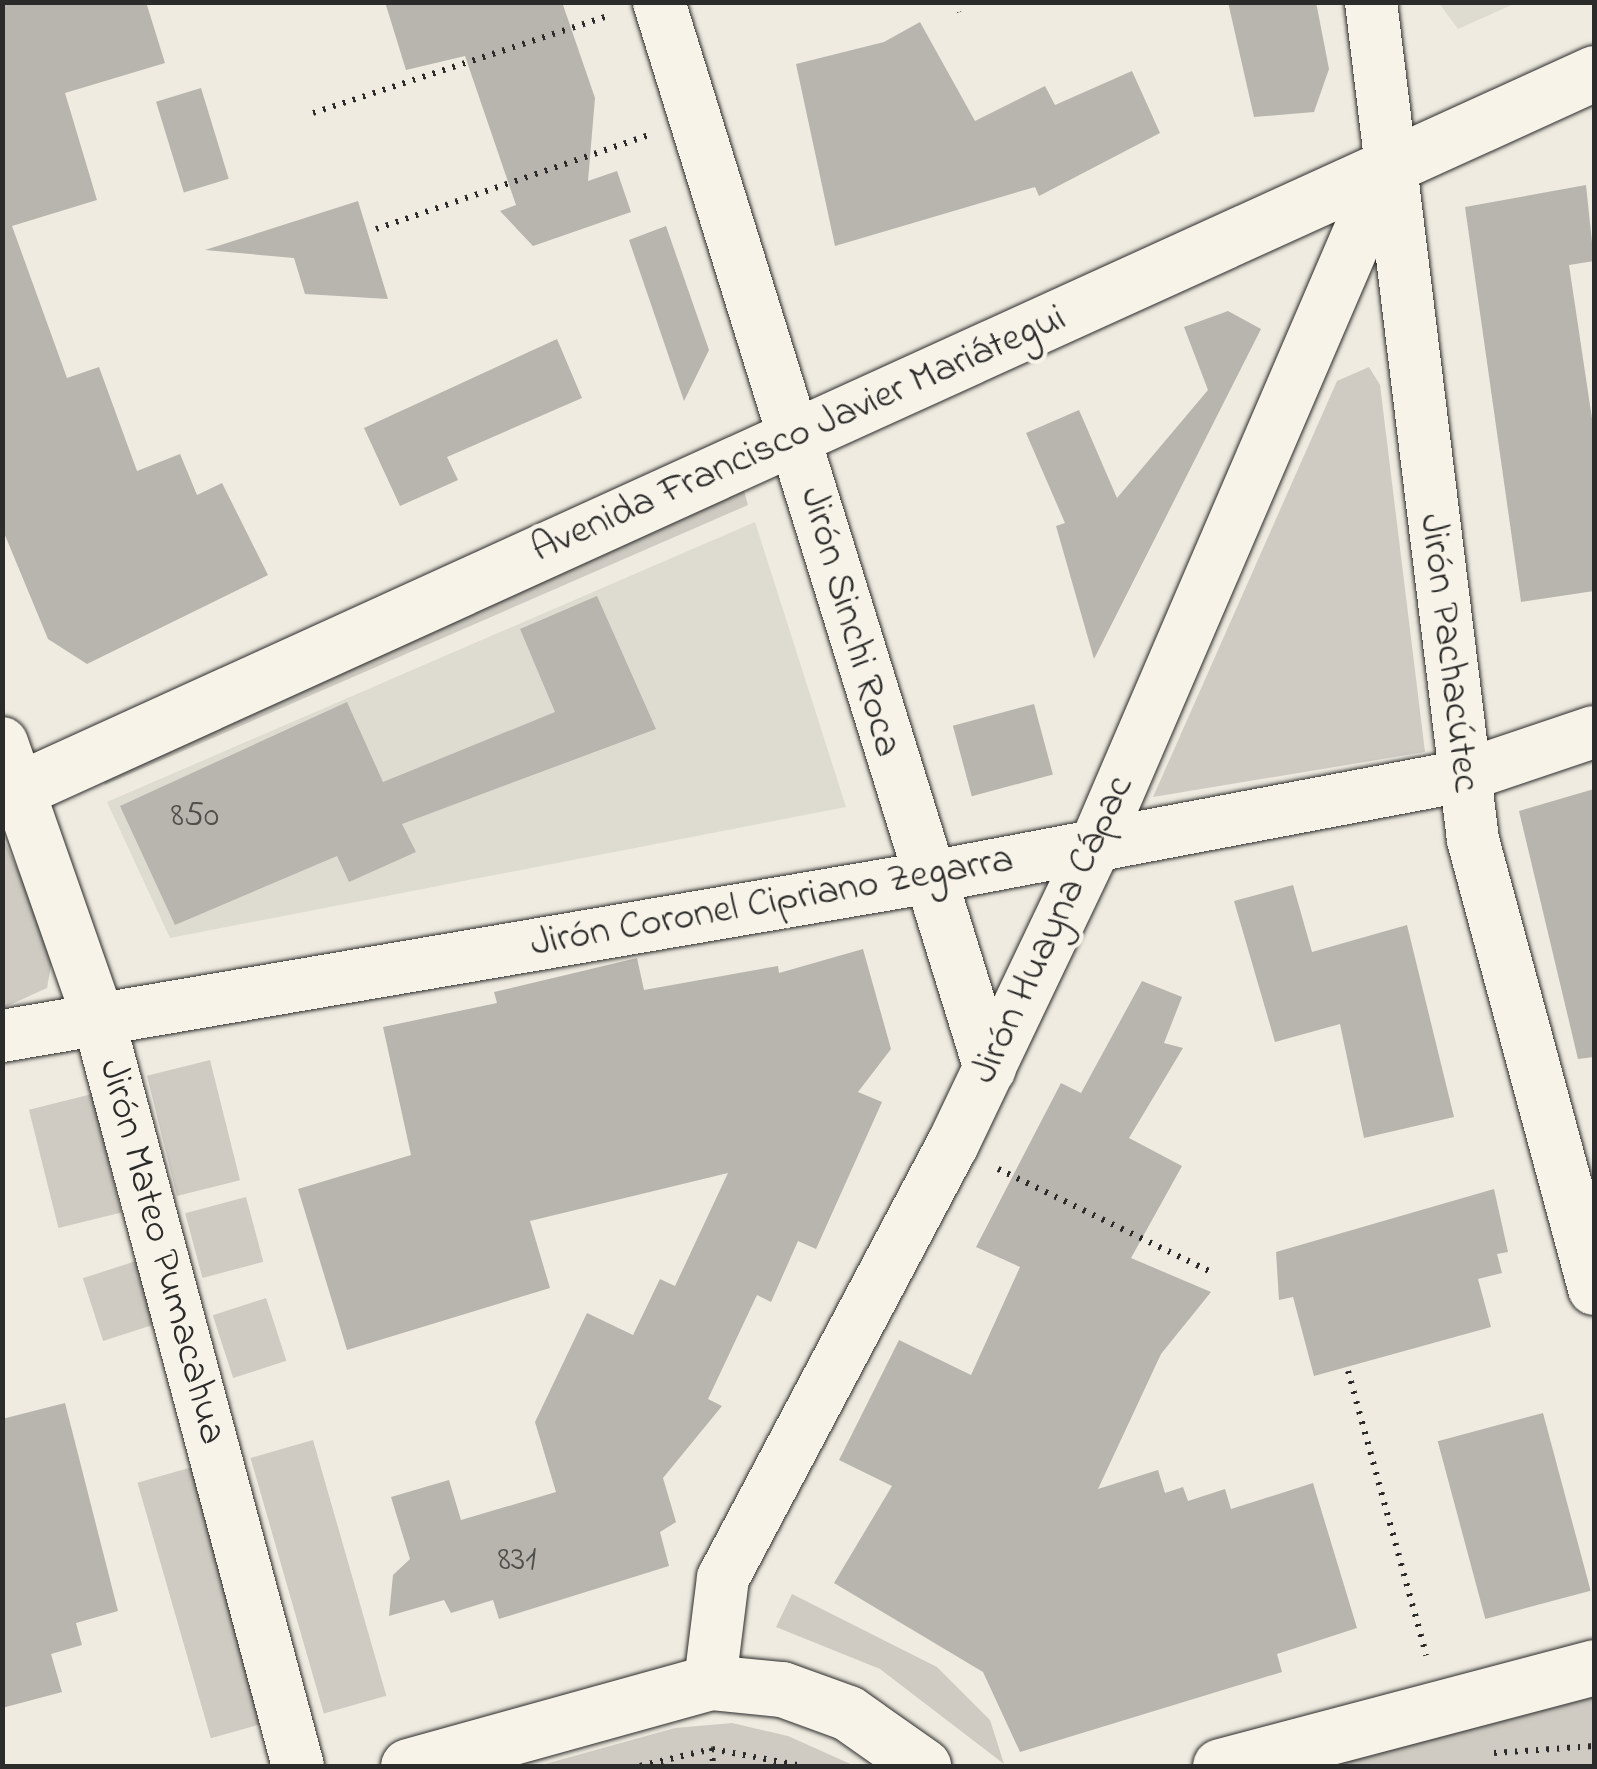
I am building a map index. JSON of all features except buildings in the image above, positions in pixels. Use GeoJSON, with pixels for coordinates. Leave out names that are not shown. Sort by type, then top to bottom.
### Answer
{"type":"FeatureCollection","features":[{"type":"Feature","properties":{"kind":"street","name":"Jirón Pachacútec"},"geometry":{"type":"LineString","coordinates":[[1371,2],[1387,167],[1463,776],[1594,1289]]}},
{"type":"Feature","properties":{"kind":"street","name":"Jirón Sinchi Roca"},"geometry":{"type":"LineString","coordinates":[[645,6],[694,119],[794,437],[925,878],[990,1068]]}},
{"type":"Feature","properties":{"kind":"street","name":"Avenida Francisco Javier Mariátegui"},"geometry":{"type":"LineString","coordinates":[[8,777],[794,437],[1594,73]]}},
{"type":"Feature","properties":{"kind":"street","name":"Jirón Huayna Cápac"},"geometry":{"type":"LineString","coordinates":[[710,1682],[724,1578],[952,1146],[1095,846],[1387,167]]}},
{"type":"Feature","properties":{"kind":"street","name":"Jirón Coronel Cipriano Zegarra"},"geometry":{"type":"LineString","coordinates":[[2,1036],[925,878],[1463,776],[1594,732]]}},
{"type":"Feature","properties":{"kind":"street","name":"Jirón Mateo Pumacahua"},"geometry":{"type":"LineString","coordinates":[[8,777],[98,1018],[298,1766]]}},
{"type":"Feature","properties":{"kind":"street"},"geometry":{"type":"LineString","coordinates":[[1220,1766],[1594,1667]]}},
{"type":"Feature","properties":{"kind":"street"},"geometry":{"type":"LineString","coordinates":[[408,1766],[710,1682],[782,1689],[848,1713],[923,1766]]}},
{"type":"Feature","properties":{"kind":"path"},"geometry":{"type":"LineString","coordinates":[[955,2],[959,12]]}},
{"type":"Feature","properties":{"kind":"path"},"geometry":{"type":"LineString","coordinates":[[312,113],[645,6]]}},
{"type":"Feature","properties":{"kind":"path"},"geometry":{"type":"LineString","coordinates":[[376,229],[694,119]]}},
{"type":"Feature","properties":{"kind":"path"},"geometry":{"type":"LineString","coordinates":[[952,1146],[1212,1274]]}},
{"type":"Feature","properties":{"kind":"path"},"geometry":{"type":"LineString","coordinates":[[1348,1372],[1440,1708]]}},
{"type":"Feature","properties":{"kind":"path"},"geometry":{"type":"LineString","coordinates":[[1479,1754],[1594,1746]]}},
{"type":"Feature","properties":{"kind":"path"},"geometry":{"type":"LineString","coordinates":[[640,1766],[712,1749],[803,1766]]}},
{"type":"Feature","properties":{"kind":"shaded area"},"geometry":{"type":"Polygon","coordinates":[[[1439,2],[1516,3],[1458,29],[1439,2]]]}},
{"type":"Feature","properties":{"kind":"shaded area"},"geometry":{"type":"Polygon","coordinates":[[[1369,367],[1380,385],[1425,752],[1153,797],[1337,381],[1369,367]]]}},
{"type":"Feature","properties":{"kind":"shaded area"},"geometry":{"type":"Polygon","coordinates":[[[736,463],[748,505],[105,785],[95,755],[736,463]]]}},
{"type":"Feature","properties":{"kind":"shaded area"},"geometry":{"type":"Polygon","coordinates":[[[755,522],[846,807],[170,938],[107,802],[755,522]]]}},
{"type":"Feature","properties":{"kind":"shaded area"},"geometry":{"type":"Polygon","coordinates":[[[3,838],[54,949],[47,988],[3,1008],[3,838]]]}},
{"type":"Feature","properties":{"kind":"shaded area"},"geometry":{"type":"Polygon","coordinates":[[[210,1060],[240,1180],[177,1196],[147,1076],[210,1060]]]}},
{"type":"Feature","properties":{"kind":"shaded area"},"geometry":{"type":"Polygon","coordinates":[[[92,1094],[122,1212],[58,1228],[29,1110],[92,1094]]]}},
{"type":"Feature","properties":{"kind":"shaded area"},"geometry":{"type":"Polygon","coordinates":[[[246,1197],[263,1262],[202,1278],[185,1213],[246,1197]]]}},
{"type":"Feature","properties":{"kind":"shaded area"},"geometry":{"type":"Polygon","coordinates":[[[136,1261],[156,1324],[103,1341],[83,1278],[136,1261]]]}},
{"type":"Feature","properties":{"kind":"shaded area"},"geometry":{"type":"Polygon","coordinates":[[[266,1298],[286,1361],[233,1378],[213,1315],[266,1298]]]}},
{"type":"Feature","properties":{"kind":"shaded area"},"geometry":{"type":"Polygon","coordinates":[[[313,1440],[386,1696],[324,1714],[251,1458],[313,1440]]]}},
{"type":"Feature","properties":{"kind":"shaded area"},"geometry":{"type":"Polygon","coordinates":[[[199,1465],[272,1721],[211,1738],[137,1483],[199,1465]]]}},
{"type":"Feature","properties":{"kind":"shaded area"},"geometry":{"type":"Polygon","coordinates":[[[792,1594],[937,1667],[990,1720],[1004,1764],[880,1669],[776,1627],[792,1594]]]}},
{"type":"Feature","properties":{"kind":"shaded area"},"geometry":{"type":"Polygon","coordinates":[[[1594,1697],[1594,1766],[1330,1766],[1594,1697]]]}},
{"type":"Feature","properties":{"kind":"shaded area"},"geometry":{"type":"Polygon","coordinates":[[[732,1723],[788,1736],[855,1766],[538,1766],[675,1728],[732,1723]]]}}]}
